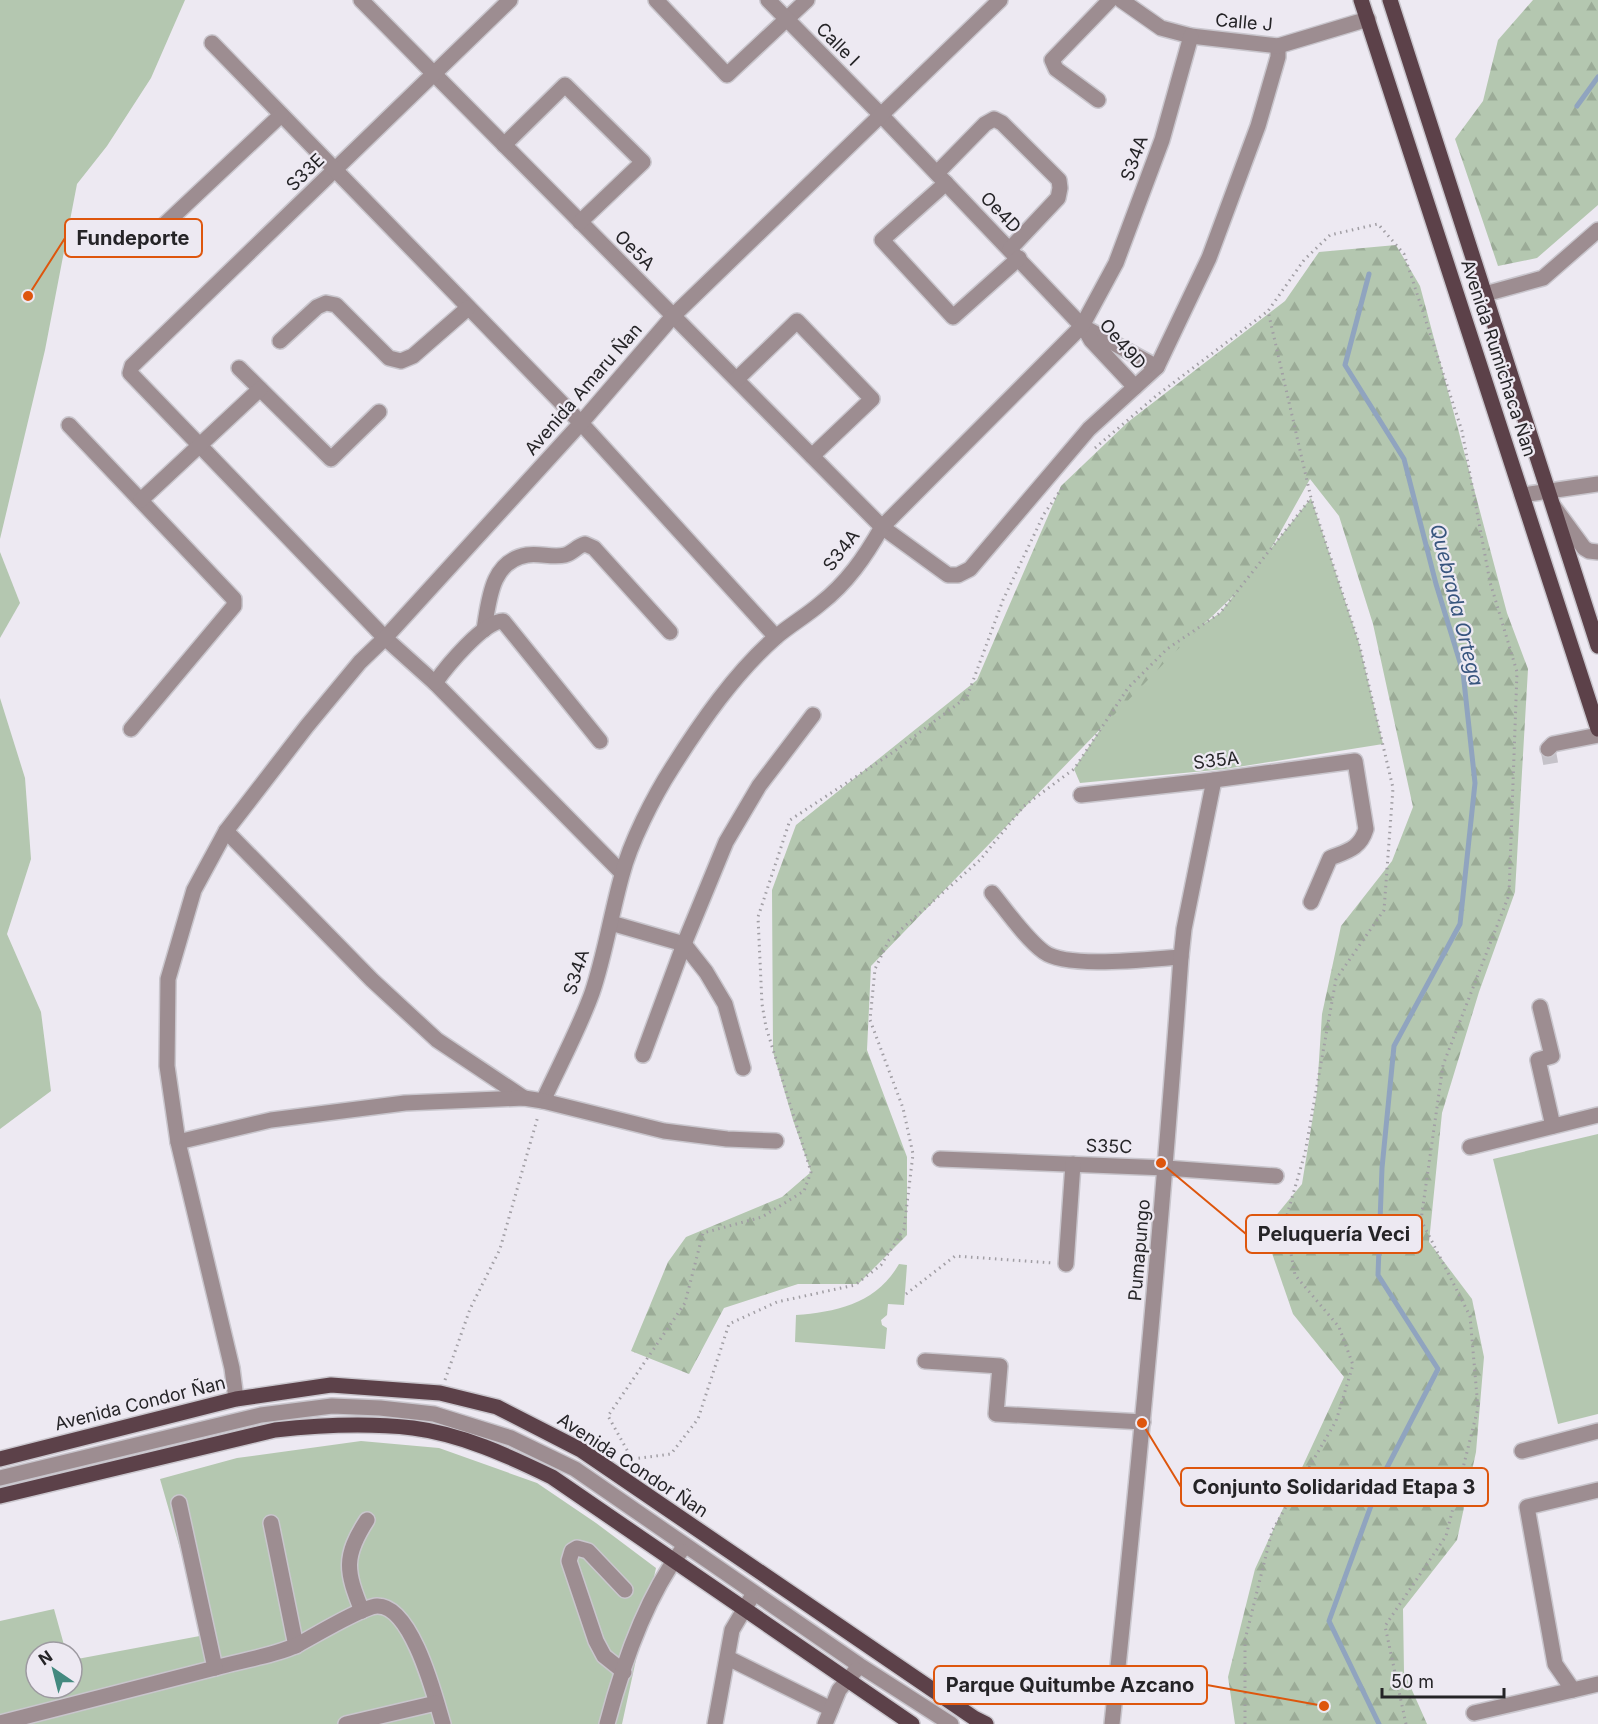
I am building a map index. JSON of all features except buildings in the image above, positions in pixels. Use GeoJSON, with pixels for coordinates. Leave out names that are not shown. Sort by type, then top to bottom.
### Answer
{"type":"FeatureCollection","features":[{"type":"Feature","properties":{"kind":"main road","name":"Avenida Rumichaca Ñan"},"geometry":{"type":"LineString","coordinates":[[1361,0],[1598,729]]}},
{"type":"Feature","properties":{"kind":"main road","name":"Avenida Rumichaca Ñan"},"geometry":{"type":"LineString","coordinates":[[1390,0],[1598,646]]}},
{"type":"Feature","properties":{"kind":"main road","name":"Avenida Condor Ñan"},"geometry":{"type":"LineString","coordinates":[[0,1459],[236,1399],[331,1385],[440,1393],[497,1407],[581,1450],[986,1724]]}},
{"type":"Feature","properties":{"kind":"main road"},"geometry":{"type":"LineString","coordinates":[[0,1496],[275,1430],[319,1425],[413,1428],[455,1438],[521,1462],[552,1477],[912,1724]]}},
{"type":"Feature","properties":{"kind":"street","name":"Oe5A"},"geometry":{"type":"LineString","coordinates":[[361,0],[882,527],[948,575],[958,575],[970,569],[1089,429],[1135,387]]}},
{"type":"Feature","properties":{"kind":"street","name":"S33E"},"geometry":{"type":"LineString","coordinates":[[200,444],[130,373],[132,366],[510,0]]}},
{"type":"Feature","properties":{"kind":"street"},"geometry":{"type":"LineString","coordinates":[[656,0],[727,75],[807,0]]}},
{"type":"Feature","properties":{"kind":"street","name":"Calle I"},"geometry":{"type":"LineString","coordinates":[[768,0],[881,115]]}},
{"type":"Feature","properties":{"kind":"street","name":"Avenida Amaru Ñan"},"geometry":{"type":"LineString","coordinates":[[236,1399],[232,1368],[178,1142],[167,1066],[168,979],[194,890],[226,831],[360,662],[581,423],[674,315],[1000,0]]}},
{"type":"Feature","properties":{"kind":"street"},"geometry":{"type":"LineString","coordinates":[[1098,100],[1056,69],[1052,60],[1110,0]]}},
{"type":"Feature","properties":{"kind":"street","name":"Calle J"},"geometry":{"type":"LineString","coordinates":[[1121,0],[1161,28],[1191,36],[1278,46],[1368,19]]}},
{"type":"Feature","properties":{"kind":"street","name":"S34A"},"geometry":{"type":"LineString","coordinates":[[543,1101],[591,995],[622,873],[646,815],[671,769],[720,699],[776,637],[821,603],[845,580],[864,559],[882,527],[1089,330],[1162,140],[1191,36]]}},
{"type":"Feature","properties":{"kind":"street"},"geometry":{"type":"LineString","coordinates":[[212,43],[581,423],[776,637]]}},
{"type":"Feature","properties":{"kind":"street"},"geometry":{"type":"LineString","coordinates":[[1135,387],[1157,367],[1213,247],[1258,126],[1278,57],[1278,46]]}},
{"type":"Feature","properties":{"kind":"street"},"geometry":{"type":"LineString","coordinates":[[504,145],[566,86],[643,162],[580,222]]}},
{"type":"Feature","properties":{"kind":"street"},"geometry":{"type":"LineString","coordinates":[[164,225],[281,114]]}},
{"type":"Feature","properties":{"kind":"street","name":"Oe4D"},"geometry":{"type":"LineString","coordinates":[[881,115],[1089,330]]}},
{"type":"Feature","properties":{"kind":"street"},"geometry":{"type":"LineString","coordinates":[[994,119],[1002,123],[1059,180],[1058,198],[1014,254],[953,316],[882,240],[941,178],[985,124],[994,119]]}},
{"type":"Feature","properties":{"kind":"street"},"geometry":{"type":"LineString","coordinates":[[1485,294],[1543,278],[1598,230]]}},
{"type":"Feature","properties":{"kind":"street"},"geometry":{"type":"LineString","coordinates":[[280,341],[317,307],[331,303],[336,305],[389,358],[401,361],[413,356],[468,308]]}},
{"type":"Feature","properties":{"kind":"street"},"geometry":{"type":"LineString","coordinates":[[737,379],[797,321],[872,399],[812,456]]}},
{"type":"Feature","properties":{"kind":"street","name":"Oe49D"},"geometry":{"type":"LineString","coordinates":[[1089,330],[1157,367]]}},
{"type":"Feature","properties":{"kind":"street","name":"Oe49D"},"geometry":{"type":"LineString","coordinates":[[1089,330],[1091,340],[1135,387]]}},
{"type":"Feature","properties":{"kind":"street"},"geometry":{"type":"LineString","coordinates":[[239,368],[331,459],[379,412]]}},
{"type":"Feature","properties":{"kind":"street"},"geometry":{"type":"LineString","coordinates":[[141,500],[260,389]]}},
{"type":"Feature","properties":{"kind":"street"},"geometry":{"type":"LineString","coordinates":[[69,425],[234,598],[234,606],[131,729]]}},
{"type":"Feature","properties":{"kind":"street"},"geometry":{"type":"LineString","coordinates":[[200,444],[384,638],[435,683],[622,873]]}},
{"type":"Feature","properties":{"kind":"street"},"geometry":{"type":"LineString","coordinates":[[1522,495],[1550,499],[1598,484]]}},
{"type":"Feature","properties":{"kind":"street"},"geometry":{"type":"LineString","coordinates":[[1550,499],[1584,548],[1598,552]]}},
{"type":"Feature","properties":{"kind":"street"},"geometry":{"type":"LineString","coordinates":[[484,630],[492,585],[497,574],[509,562],[525,555],[563,556],[585,544],[594,548],[670,632]]}},
{"type":"Feature","properties":{"kind":"street"},"geometry":{"type":"LineString","coordinates":[[435,683],[484,630],[496,621],[503,621],[600,741]]}},
{"type":"Feature","properties":{"kind":"street"},"geometry":{"type":"LineString","coordinates":[[643,1055],[684,944],[726,842],[759,786],[813,715]]}},
{"type":"Feature","properties":{"kind":"street"},"geometry":{"type":"LineString","coordinates":[[1548,749],[1553,744],[1598,735]]}},
{"type":"Feature","properties":{"kind":"street","name":"S35A"},"geometry":{"type":"LineString","coordinates":[[1082,795],[1355,761],[1366,829],[1363,838],[1354,849],[1330,858],[1311,902]]}},
{"type":"Feature","properties":{"kind":"street","name":"Pumapungo"},"geometry":{"type":"LineString","coordinates":[[1112,1724],[1143,1422],[1166,1168],[1184,929],[1214,780]]}},
{"type":"Feature","properties":{"kind":"street"},"geometry":{"type":"LineString","coordinates":[[226,831],[372,980],[437,1040],[524,1098]]}},
{"type":"Feature","properties":{"kind":"street"},"geometry":{"type":"LineString","coordinates":[[992,893],[1043,951],[1055,958],[1074,962],[1181,957]]}},
{"type":"Feature","properties":{"kind":"street"},"geometry":{"type":"LineString","coordinates":[[611,923],[684,944],[706,972],[725,1004],[743,1068]]}},
{"type":"Feature","properties":{"kind":"street"},"geometry":{"type":"LineString","coordinates":[[1540,1008],[1552,1056],[1538,1060],[1553,1126]]}},
{"type":"Feature","properties":{"kind":"street"},"geometry":{"type":"LineString","coordinates":[[178,1142],[271,1120],[405,1103],[524,1098],[664,1131],[727,1139],[776,1141]]}},
{"type":"Feature","properties":{"kind":"street"},"geometry":{"type":"LineString","coordinates":[[1470,1147],[1598,1116]]}},
{"type":"Feature","properties":{"kind":"street","name":"S35C"},"geometry":{"type":"LineString","coordinates":[[940,1159],[1166,1168],[1276,1176]]}},
{"type":"Feature","properties":{"kind":"street"},"geometry":{"type":"LineString","coordinates":[[1066,1264],[1073,1164]]}},
{"type":"Feature","properties":{"kind":"street"},"geometry":{"type":"LineString","coordinates":[[925,1361],[1000,1366],[996,1414],[1143,1422]]}},
{"type":"Feature","properties":{"kind":"street"},"geometry":{"type":"LineString","coordinates":[[0,1478],[261,1415],[332,1406],[434,1414],[511,1438],[575,1469],[860,1665],[951,1724]]}},
{"type":"Feature","properties":{"kind":"street"},"geometry":{"type":"LineString","coordinates":[[1522,1450],[1598,1431]]}},
{"type":"Feature","properties":{"kind":"street"},"geometry":{"type":"LineString","coordinates":[[1573,1690],[1555,1664],[1527,1507],[1598,1490]]}},
{"type":"Feature","properties":{"kind":"street"},"geometry":{"type":"LineString","coordinates":[[180,1503],[215,1668]]}},
{"type":"Feature","properties":{"kind":"street"},"geometry":{"type":"LineString","coordinates":[[362,1611],[354,1590],[348,1560],[354,1539],[367,1520]]}},
{"type":"Feature","properties":{"kind":"street"},"geometry":{"type":"LineString","coordinates":[[271,1523],[296,1646]]}},
{"type":"Feature","properties":{"kind":"street"},"geometry":{"type":"LineString","coordinates":[[607,1724],[637,1633],[674,1560],[696,1528]]}},
{"type":"Feature","properties":{"kind":"street"},"geometry":{"type":"LineString","coordinates":[[624,1672],[604,1656],[596,1641],[569,1561],[572,1551],[577,1548],[588,1551],[625,1590]]}},
{"type":"Feature","properties":{"kind":"street"},"geometry":{"type":"LineString","coordinates":[[715,1724],[732,1630],[755,1593]]}},
{"type":"Feature","properties":{"kind":"street"},"geometry":{"type":"LineString","coordinates":[[0,1723],[296,1646],[376,1606],[388,1608],[399,1618],[412,1636],[443,1724]]}},
{"type":"Feature","properties":{"kind":"street"},"geometry":{"type":"LineString","coordinates":[[728,1658],[831,1709]]}},
{"type":"Feature","properties":{"kind":"street"},"geometry":{"type":"LineString","coordinates":[[825,1724],[838,1690],[860,1665]]}},
{"type":"Feature","properties":{"kind":"street"},"geometry":{"type":"LineString","coordinates":[[1474,1713],[1598,1684]]}},
{"type":"Feature","properties":{"kind":"street"},"geometry":{"type":"LineString","coordinates":[[346,1724],[436,1702]]}},
{"type":"Feature","properties":{"kind":"path"},"geometry":{"type":"LineString","coordinates":[[1089,453],[1156,396],[1268,311],[1304,260],[1330,236],[1378,224],[1404,254],[1462,431],[1490,582],[1517,672],[1509,895],[1443,1065],[1421,1220],[1470,1316],[1478,1408],[1446,1536],[1385,1626],[1406,1724]]}},
{"type":"Feature","properties":{"kind":"path"},"geometry":{"type":"LineString","coordinates":[[1245,1724],[1245,1640],[1272,1531],[1336,1421],[1353,1365],[1339,1327],[1296,1275],[1285,1222],[1305,1153],[1336,980],[1384,910],[1393,788],[1359,642],[1311,498],[1268,311]]}},
{"type":"Feature","properties":{"kind":"path"},"geometry":{"type":"LineString","coordinates":[[1062,487],[1044,514],[1002,600],[967,698],[892,753],[790,820],[758,917],[762,1004],[766,1027],[811,1172],[804,1191],[762,1218],[703,1233],[685,1303],[608,1416],[632,1459],[671,1454],[698,1419],[729,1324],[777,1302],[855,1285],[881,1265],[904,1229],[913,1154],[903,1108],[870,1020],[875,969],[889,940],[980,860],[1024,806],[1074,769],[1128,688],[1167,649],[1220,613],[1311,498]]}},
{"type":"Feature","properties":{"kind":"path"},"geometry":{"type":"LineString","coordinates":[[440,1393],[470,1309],[500,1249],[543,1101]]}},
{"type":"Feature","properties":{"kind":"path"},"geometry":{"type":"LineString","coordinates":[[906,1294],[955,1256],[1066,1264]]}},
{"type":"Feature","properties":{"kind":"green space"},"geometry":{"type":"Polygon","coordinates":[[[0,0],[185,0],[151,78],[107,146],[77,184],[45,350],[0,539],[0,0]]]}},
{"type":"Feature","properties":{"kind":"green space"},"geometry":{"type":"Polygon","coordinates":[[[1533,0],[1598,0],[1598,205],[1537,258],[1498,266],[1455,139],[1483,101],[1498,40],[1533,0]]]}},
{"type":"Feature","properties":{"kind":"green space"},"geometry":{"type":"Polygon","coordinates":[[[1396,245],[1420,286],[1507,613],[1528,669],[1515,892],[1479,992],[1442,1113],[1429,1242],[1472,1299],[1484,1357],[1476,1452],[1457,1540],[1403,1609],[1404,1672],[1427,1724],[1235,1724],[1228,1677],[1255,1569],[1344,1377],[1293,1314],[1264,1230],[1302,1184],[1317,1091],[1322,1014],[1341,926],[1392,861],[1413,807],[1373,624],[1339,516],[1310,479],[1258,572],[1174,653],[871,966],[867,1050],[907,1157],[907,1235],[858,1284],[798,1284],[724,1308],[689,1374],[631,1351],[668,1262],[686,1237],[782,1197],[811,1172],[773,1052],[772,890],[796,825],[977,680],[1061,486],[1128,422],[1285,301],[1319,252],[1396,245]]]}},
{"type":"Feature","properties":{"kind":"green space"},"geometry":{"type":"Polygon","coordinates":[[[1311,498],[1359,643],[1383,744],[1225,769],[1080,783],[1074,769],[1128,688],[1167,649],[1220,613],[1311,498]]]}},
{"type":"Feature","properties":{"kind":"green space"},"geometry":{"type":"Polygon","coordinates":[[[0,552],[20,603],[0,638],[0,552]]]}},
{"type":"Feature","properties":{"kind":"green space"},"geometry":{"type":"Polygon","coordinates":[[[0,698],[25,778],[31,859],[7,934],[41,1012],[51,1091],[0,1129],[0,698]]]}},
{"type":"Feature","properties":{"kind":"green space"},"geometry":{"type":"Polygon","coordinates":[[[1598,1134],[1598,1414],[1558,1424],[1493,1159],[1598,1134]]]}},
{"type":"Feature","properties":{"kind":"green space"},"geometry":{"type":"Polygon","coordinates":[[[899,1264],[907,1265],[904,1305],[888,1304],[887,1315],[881,1320],[882,1325],[887,1328],[885,1349],[795,1342],[796,1315],[841,1308],[855,1303],[879,1288],[899,1264]]]}},
{"type":"Feature","properties":{"kind":"green space"},"geometry":{"type":"Polygon","coordinates":[[[361,1441],[439,1448],[537,1483],[596,1523],[656,1568],[622,1724],[0,1724],[0,1621],[54,1609],[63,1640],[24,1640],[24,1700],[84,1700],[84,1658],[205,1635],[160,1479],[237,1458],[361,1441]]]}},
{"type":"Feature","properties":{"kind":"waterway","name":"Quebrada Ortega"},"geometry":{"type":"LineString","coordinates":[[1577,106],[1598,77]]}},
{"type":"Feature","properties":{"kind":"waterway","name":"Quebrada Ortega"},"geometry":{"type":"LineString","coordinates":[[1369,274],[1345,365],[1404,459],[1436,584],[1463,672],[1475,783],[1460,924],[1394,1046],[1382,1168],[1378,1275],[1438,1369],[1380,1481],[1329,1621],[1379,1724]]}},
{"type":"Feature","properties":{"kind":"tunnel"},"geometry":{"type":"LineString","coordinates":[[1548,749],[1552,771]]}},
{"type":"Feature","properties":{"kind":"place","name":"Fundeporte"},"geometry":{"type":"Point","coordinates":[28,296]}},
{"type":"Feature","properties":{"kind":"place","name":"Peluquería Veci"},"geometry":{"type":"Point","coordinates":[1161,1163]}},
{"type":"Feature","properties":{"kind":"place","name":"Conjunto Solidaridad Etapa 3"},"geometry":{"type":"Point","coordinates":[1142,1423]}},
{"type":"Feature","properties":{"kind":"place","name":"Parque Quitumbe Azcano"},"geometry":{"type":"Point","coordinates":[1324,1706]}}]}
